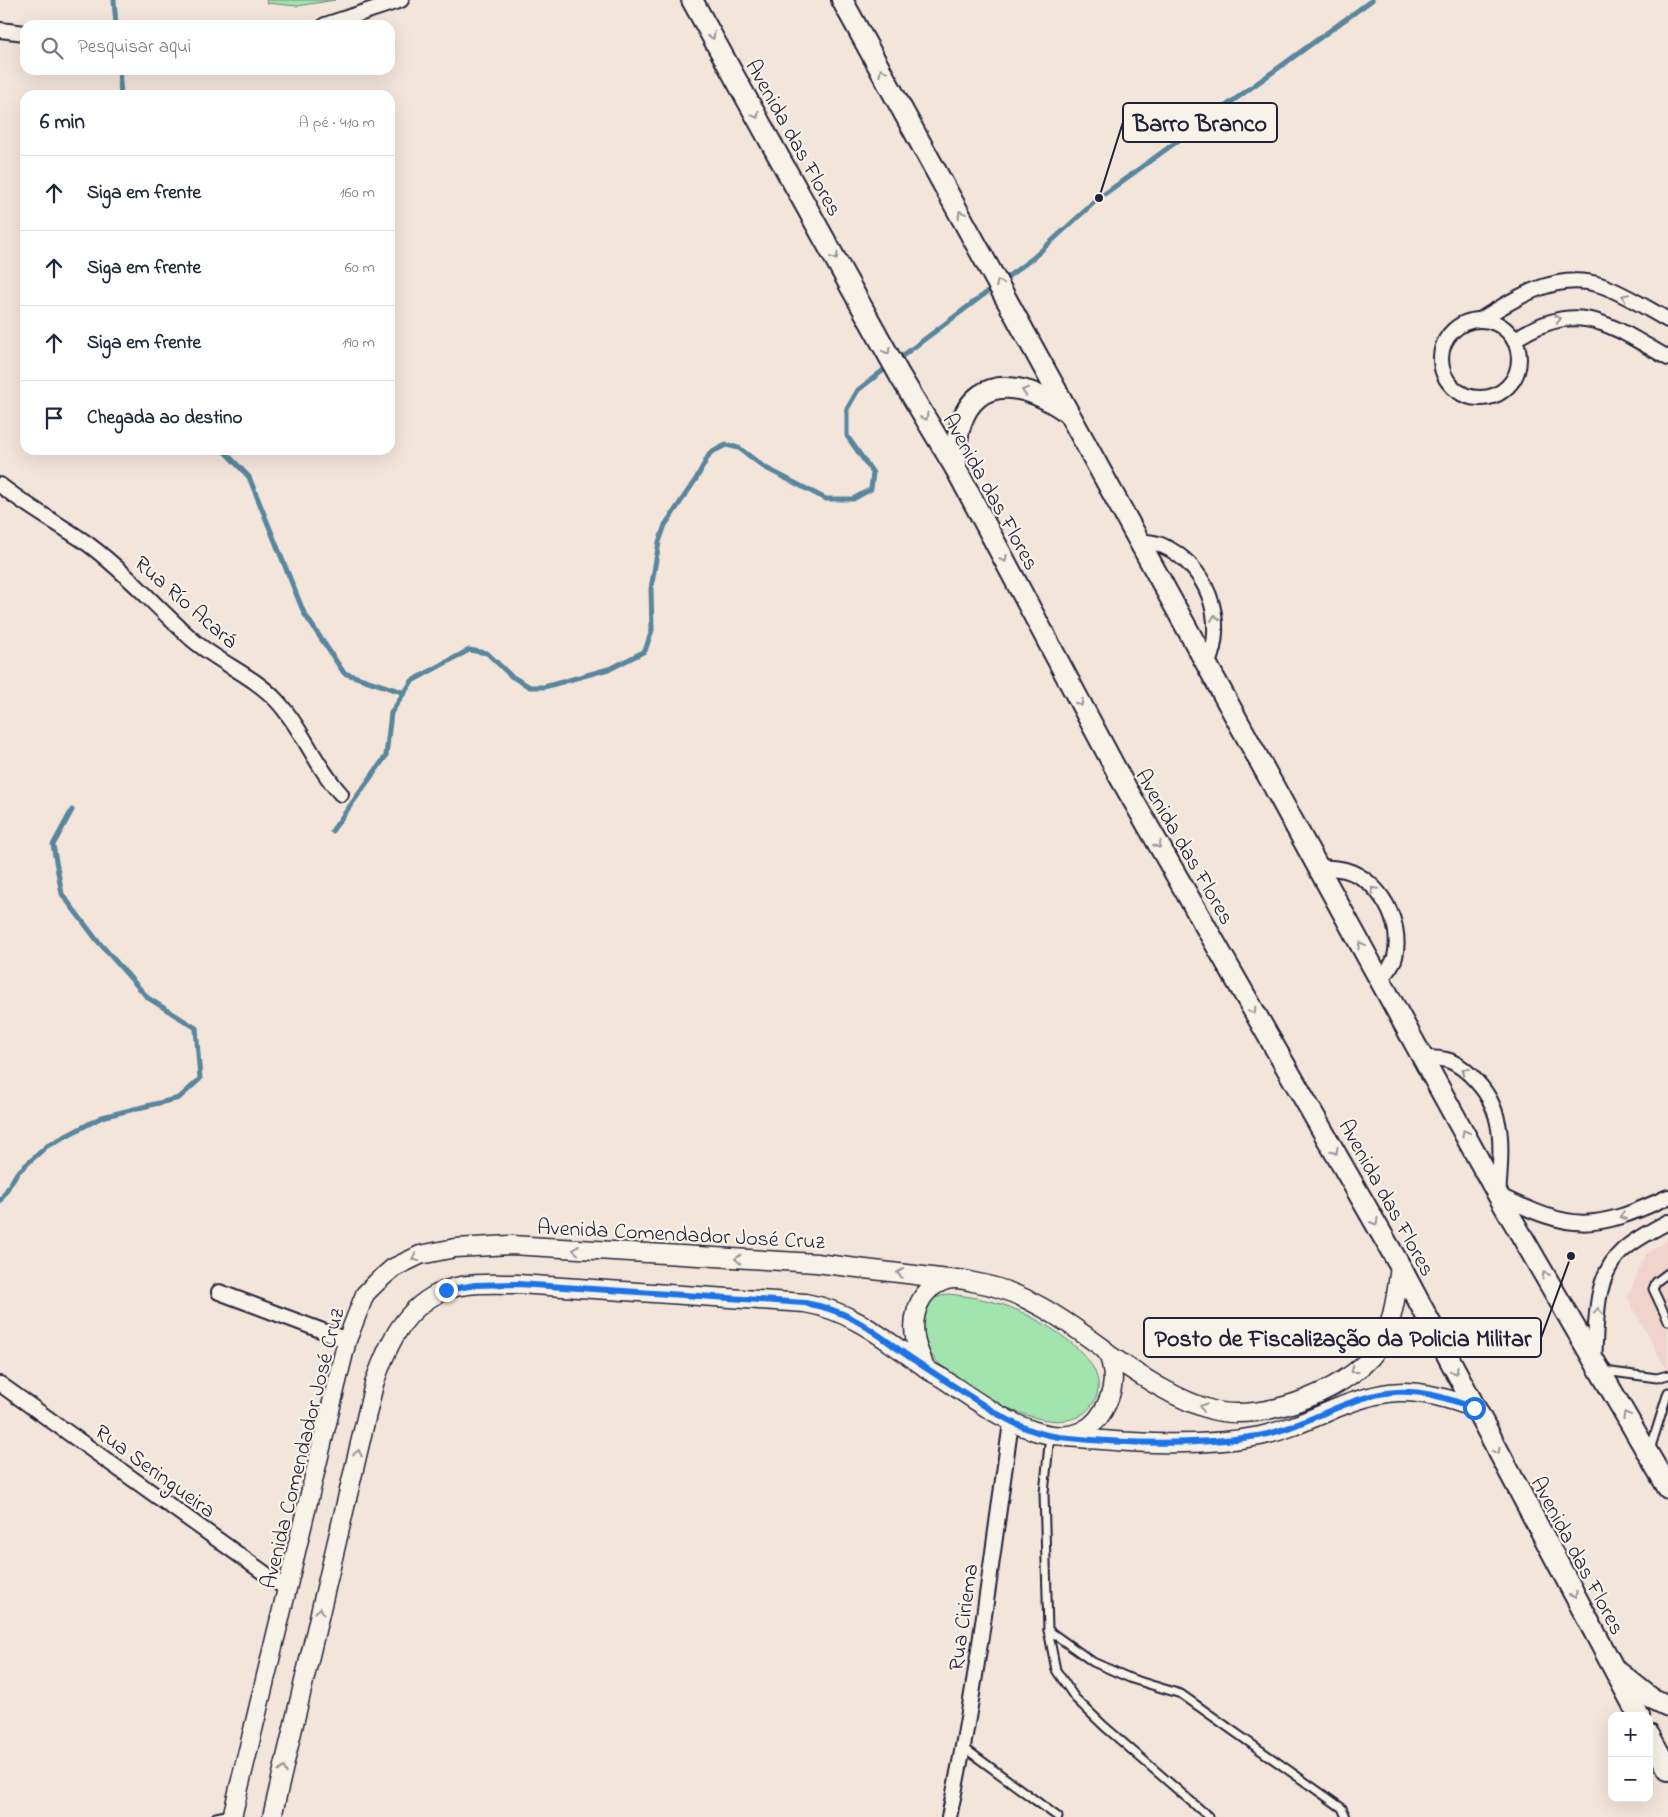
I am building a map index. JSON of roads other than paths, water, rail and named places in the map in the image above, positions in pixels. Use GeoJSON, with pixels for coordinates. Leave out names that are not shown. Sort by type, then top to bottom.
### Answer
{"type":"FeatureCollection","features":[{"type":"Feature","properties":{"kind":"main road","name":"Avenida das Flores"},"geometry":{"type":"LineString","coordinates":[[692,0],[900,376],[956,469],[1121,779],[1400,1266],[1637,1712]]}},
{"type":"Feature","properties":{"kind":"main road"},"geometry":{"type":"LineString","coordinates":[[842,0],[985,257],[1068,413],[1498,1195],[1668,1488]]}},
{"type":"Feature","properties":{"kind":"main road"},"geometry":{"type":"LineString","coordinates":[[956,469],[961,423],[968,408],[977,398],[988,391],[1004,387],[1022,388],[1051,401],[1068,413]]}},
{"type":"Feature","properties":{"kind":"main road"},"geometry":{"type":"LineString","coordinates":[[1612,1666],[1636,1687],[1668,1706]]}},
{"type":"Feature","properties":{"kind":"main road"},"geometry":{"type":"LineString","coordinates":[[1653,1742],[1668,1769]]}},
{"type":"Feature","properties":{"kind":"street"},"geometry":{"type":"LineString","coordinates":[[340,20],[401,0]]}},
{"type":"Feature","properties":{"kind":"street"},"geometry":{"type":"LineString","coordinates":[[0,30],[20,32]]}},
{"type":"Feature","properties":{"kind":"street"},"geometry":{"type":"LineString","coordinates":[[1480,320],[1500,325],[1514,340],[1519,351],[1519,363],[1516,374],[1510,384],[1501,392],[1490,397],[1478,398],[1466,396],[1447,381],[1441,358],[1449,336],[1457,327],[1468,322],[1480,320],[1514,299],[1537,289],[1555,283],[1580,281],[1600,285],[1668,320]]}},
{"type":"Feature","properties":{"kind":"street"},"geometry":{"type":"LineString","coordinates":[[1514,340],[1543,323],[1559,318],[1576,316],[1594,320],[1626,334],[1668,358]]}},
{"type":"Feature","properties":{"kind":"street","name":"Rua Río Acará"},"geometry":{"type":"LineString","coordinates":[[0,485],[53,523],[87,544],[119,570],[194,641],[254,682],[278,701],[319,767],[341,794]]}},
{"type":"Feature","properties":{"kind":"street"},"geometry":{"type":"LineString","coordinates":[[1139,541],[1160,544],[1173,552],[1196,571],[1204,584],[1210,598],[1216,625],[1213,652],[1207,665]]}},
{"type":"Feature","properties":{"kind":"street"},"geometry":{"type":"LineString","coordinates":[[1318,866],[1345,870],[1357,876],[1377,892],[1385,903],[1394,924],[1396,948],[1395,959],[1380,980]]}},
{"type":"Feature","properties":{"kind":"street"},"geometry":{"type":"LineString","coordinates":[[1423,1058],[1449,1060],[1461,1067],[1472,1076],[1489,1098],[1500,1125],[1502,1140],[1498,1195],[1535,1213],[1563,1222],[1598,1224],[1636,1212],[1668,1197]]}},
{"type":"Feature","properties":{"kind":"street"},"geometry":{"type":"LineString","coordinates":[[1598,1365],[1598,1305],[1604,1279],[1611,1264],[1623,1250],[1668,1222]]}},
{"type":"Feature","properties":{"kind":"street","name":"Avenida Comendador José Cruz"},"geometry":{"type":"LineString","coordinates":[[227,1816],[288,1590],[347,1340],[365,1294],[393,1268],[420,1255],[455,1248],[512,1245],[816,1263],[983,1283],[1017,1294],[1059,1315],[1103,1348],[1108,1354]]}},
{"type":"Feature","properties":{"kind":"street"},"geometry":{"type":"LineString","coordinates":[[1108,1354],[1156,1385],[1187,1402],[1213,1410],[1249,1414],[1275,1409],[1327,1389],[1367,1360],[1382,1341],[1387,1328],[1393,1310],[1400,1266]]}},
{"type":"Feature","properties":{"kind":"street"},"geometry":{"type":"LineString","coordinates":[[926,1368],[916,1341],[914,1312],[924,1296],[948,1279]]}},
{"type":"Feature","properties":{"kind":"street"},"geometry":{"type":"LineString","coordinates":[[272,1817],[374,1384],[385,1352],[399,1326],[420,1305],[446,1290],[475,1285],[518,1284],[805,1303],[824,1306],[868,1326],[926,1368],[1011,1423],[1056,1436],[1143,1444],[1260,1436],[1286,1429],[1372,1394],[1393,1392],[1439,1396],[1474,1408]]}},
{"type":"Feature","properties":{"kind":"street"},"geometry":{"type":"LineString","coordinates":[[220,1292],[347,1340]]}},
{"type":"Feature","properties":{"kind":"street"},"geometry":{"type":"LineString","coordinates":[[1056,1436],[1085,1429],[1098,1420],[1114,1383],[1114,1369],[1108,1354]]}},
{"type":"Feature","properties":{"kind":"street","name":"Rua Seringueira"},"geometry":{"type":"LineString","coordinates":[[0,1384],[288,1590]]}},
{"type":"Feature","properties":{"kind":"street","name":"Rua Ciriema"},"geometry":{"type":"LineString","coordinates":[[949,1817],[978,1658],[1011,1423]]}},
{"type":"Feature","properties":{"kind":"lane"},"geometry":{"type":"LineString","coordinates":[[1668,1273],[1656,1282],[1653,1289],[1668,1321]]}},
{"type":"Feature","properties":{"kind":"lane"},"geometry":{"type":"LineString","coordinates":[[1598,1365],[1657,1378],[1668,1375]]}},
{"type":"Feature","properties":{"kind":"lane"},"geometry":{"type":"LineString","coordinates":[[1649,1455],[1668,1392]]}},
{"type":"Feature","properties":{"kind":"lane"},"geometry":{"type":"LineString","coordinates":[[1056,1436],[1044,1493],[1048,1630],[1056,1670],[1075,1698],[1209,1817]]}},
{"type":"Feature","properties":{"kind":"lane"},"geometry":{"type":"LineString","coordinates":[[1048,1630],[1093,1662],[1132,1679],[1181,1694],[1342,1808],[1346,1817]]}},
{"type":"Feature","properties":{"kind":"lane"},"geometry":{"type":"LineString","coordinates":[[963,1747],[1058,1817]]}},
{"type":"Feature","properties":{"kind":"waterway"},"geometry":{"type":"LineString","coordinates":[[114,0],[116,20]]}},
{"type":"Feature","properties":{"kind":"waterway"},"geometry":{"type":"LineString","coordinates":[[1002,281],[1033,258],[1099,198],[1372,0]]}},
{"type":"Feature","properties":{"kind":"waterway"},"geometry":{"type":"LineString","coordinates":[[119,75],[121,90]]}},
{"type":"Feature","properties":{"kind":"waterway"},"geometry":{"type":"LineString","coordinates":[[897,360],[994,287]]}},
{"type":"Feature","properties":{"kind":"waterway"},"geometry":{"type":"LineString","coordinates":[[332,831],[386,756],[391,713],[412,681],[469,650],[487,653],[511,676],[530,687],[544,687],[612,668],[645,651],[652,630],[651,589],[659,542],[665,525],[696,479],[710,453],[726,445],[739,448],[764,467],[826,499],[853,499],[871,489],[873,473],[847,436],[847,409],[858,390],[890,365]]}},
{"type":"Feature","properties":{"kind":"waterway"},"geometry":{"type":"LineString","coordinates":[[228,455],[249,477],[304,613],[344,673],[405,693]]}},
{"type":"Feature","properties":{"kind":"waterway"},"geometry":{"type":"LineString","coordinates":[[0,1201],[17,1173],[47,1146],[102,1117],[179,1098],[200,1079],[196,1028],[148,998],[96,939],[62,894],[53,845],[72,810]]}},
{"type":"Feature","properties":{"kind":"place","name":"Barro Branco"},"geometry":{"type":"Point","coordinates":[1099,198]}},
{"type":"Feature","properties":{"kind":"place","name":"Posto de Fiscalização da Policia Militar"},"geometry":{"type":"Point","coordinates":[1571,1256]}}]}
